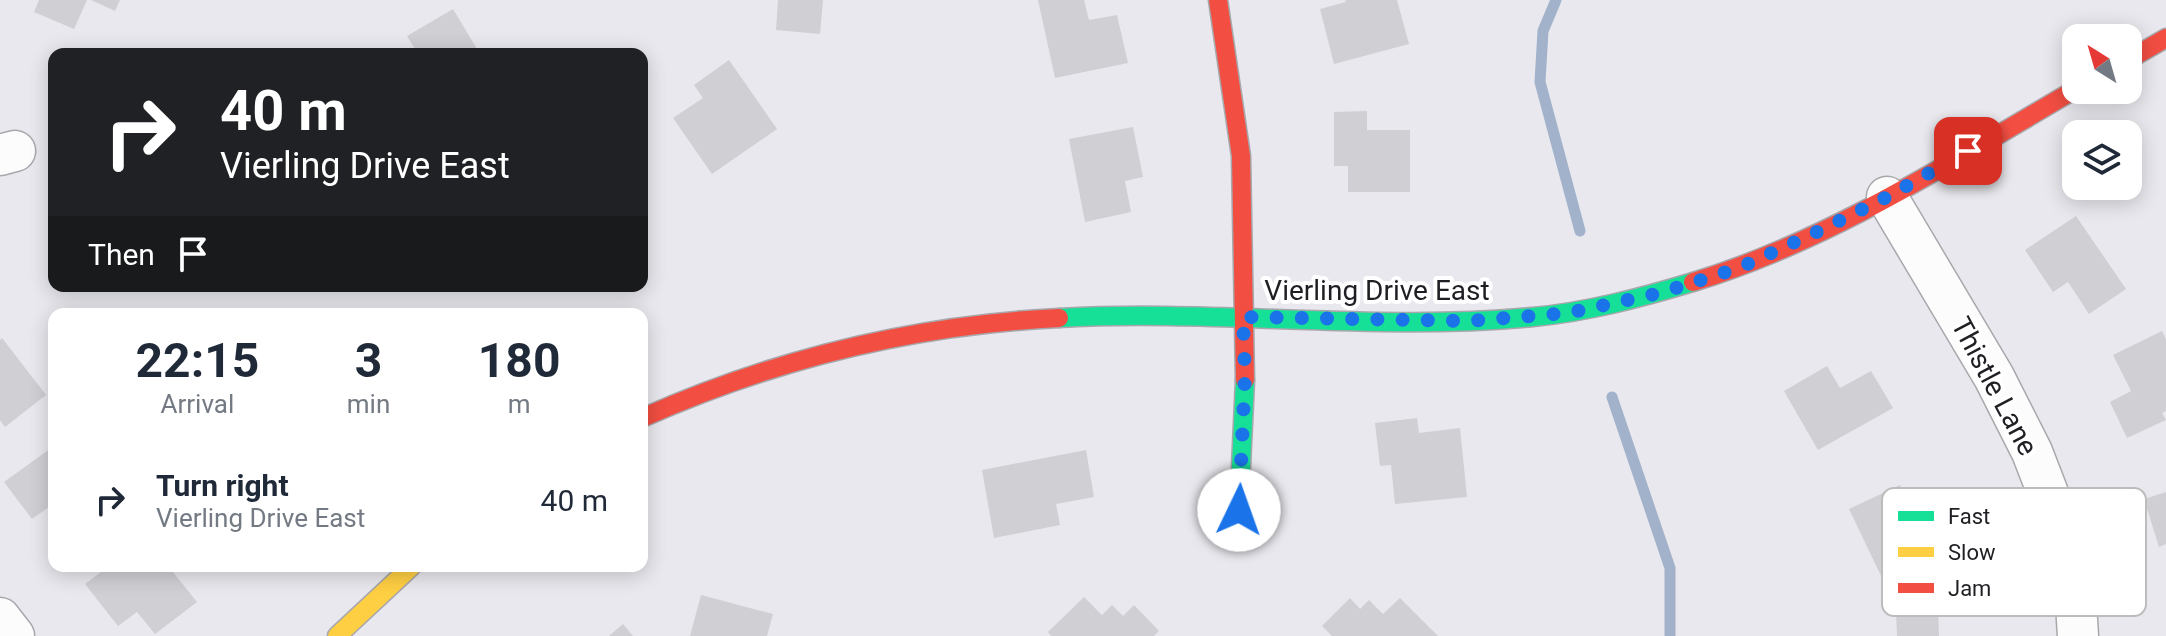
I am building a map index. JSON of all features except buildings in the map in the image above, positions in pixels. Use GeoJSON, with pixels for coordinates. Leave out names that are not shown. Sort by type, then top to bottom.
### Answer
{"type":"FeatureCollection","features":[{"type":"Feature","properties":{"kind":"street"},"geometry":{"type":"LineString","coordinates":[[1218,0],[1241,156],[1245,375],[1239,510]]}},
{"type":"Feature","properties":{"kind":"street"},"geometry":{"type":"LineString","coordinates":[[2142,52],[2166,38]]}},
{"type":"Feature","properties":{"kind":"street","name":"Vierling Drive East"},"geometry":{"type":"LineString","coordinates":[[648,416],[746,378],[819,355],[908,335],[998,322],[1092,317],[1469,321],[1568,313],[1660,293],[1739,268],[1887,197],[2062,97]]}},
{"type":"Feature","properties":{"kind":"street","name":"Thistle Lane"},"geometry":{"type":"LineString","coordinates":[[1887,197],[1994,377],[2032,452],[2046,488]]}},
{"type":"Feature","properties":{"kind":"street"},"geometry":{"type":"LineString","coordinates":[[337,636],[406,572]]}},
{"type":"Feature","properties":{"kind":"street","name":"Thistle Lane"},"geometry":{"type":"LineString","coordinates":[[2077,616],[2078,636]]}},
{"type":"Feature","properties":{"kind":"street"},"geometry":{"type":"LineString","coordinates":[[0,618],[14,636]]}},
{"type":"Feature","properties":{"kind":"waterway"},"geometry":{"type":"LineString","coordinates":[[1556,0],[1543,31],[1540,82],[1580,231]]}},
{"type":"Feature","properties":{"kind":"waterway"},"geometry":{"type":"LineString","coordinates":[[1612,397],[1670,568],[1670,636]]}},
{"type":"Feature","properties":{"kind":"traffic: fast"},"geometry":{"type":"LineString","coordinates":[[1059,318],[1177,316],[1356,322],[1474,321],[1573,312],[1693,282]]}},
{"type":"Feature","properties":{"kind":"traffic: fast"},"geometry":{"type":"LineString","coordinates":[[1239,510],[1245,380]]}},
{"type":"Feature","properties":{"kind":"traffic: slow"},"geometry":{"type":"LineString","coordinates":[[337,636],[406,572]]}},
{"type":"Feature","properties":{"kind":"traffic: jam"},"geometry":{"type":"LineString","coordinates":[[1218,0],[1241,156],[1245,380]]}},
{"type":"Feature","properties":{"kind":"traffic: jam"},"geometry":{"type":"LineString","coordinates":[[2142,52],[2166,38]]}},
{"type":"Feature","properties":{"kind":"traffic: jam"},"geometry":{"type":"LineString","coordinates":[[1693,282],[1744,265],[1842,222],[2062,97]]}},
{"type":"Feature","properties":{"kind":"traffic: jam"},"geometry":{"type":"LineString","coordinates":[[648,415],[743,378],[846,348],[951,328],[1059,318]]}},
{"type":"Feature","properties":{"kind":"route"},"geometry":{"type":"LineString","coordinates":[[1239,510],[1245,375],[1243,317],[1469,321],[1568,313],[1660,293],[1739,268],[1887,197],[1968,151]]}}]}
